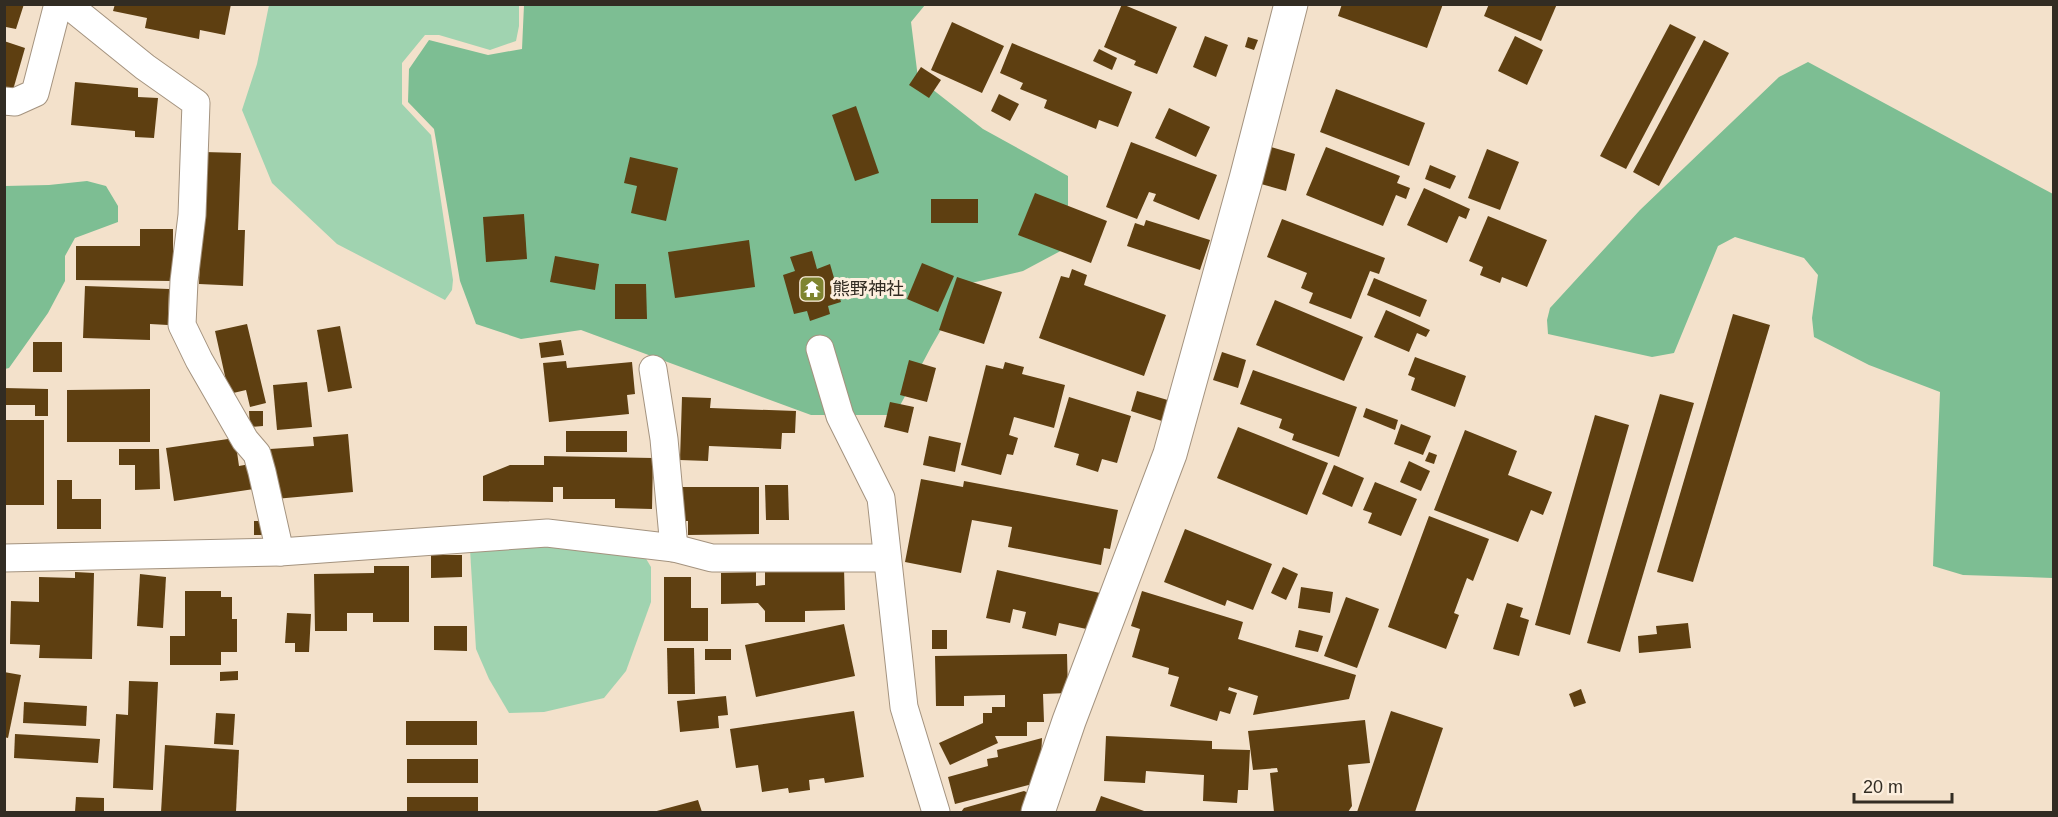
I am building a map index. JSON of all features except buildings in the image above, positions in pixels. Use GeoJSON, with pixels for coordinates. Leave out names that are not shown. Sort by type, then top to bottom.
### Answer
{"type":"FeatureCollection","features":[{"type":"Feature","properties":{"kind":"street"},"geometry":{"type":"LineString","coordinates":[[4,100],[15,102],[35,93],[58,4]]}},
{"type":"Feature","properties":{"kind":"street"},"geometry":{"type":"LineString","coordinates":[[68,4],[145,67],[196,103],[192,215],[184,281],[182,325],[199,360],[245,440],[257,454],[280,552]]}},
{"type":"Feature","properties":{"kind":"street"},"geometry":{"type":"LineString","coordinates":[[1038,813],[1069,722],[1170,454],[1246,179],[1291,4]]}},
{"type":"Feature","properties":{"kind":"street"},"geometry":{"type":"LineString","coordinates":[[820,349],[840,416],[881,498],[904,707],[936,813]]}},
{"type":"Feature","properties":{"kind":"street"},"geometry":{"type":"LineString","coordinates":[[653,369],[664,439],[674,548]]}},
{"type":"Feature","properties":{"kind":"street"},"geometry":{"type":"LineString","coordinates":[[4,558],[280,552],[547,532],[674,548],[712,558],[887,558]]}},
{"type":"Feature","properties":{"kind":"green space"},"geometry":{"type":"Polygon","coordinates":[[[269,5],[519,5],[516,41],[490,50],[439,35],[425,35],[402,63],[402,104],[431,135],[453,280],[452,290],[445,300],[337,244],[272,183],[242,110],[257,64],[269,5]]]}},
{"type":"Feature","properties":{"kind":"green space"},"geometry":{"type":"Polygon","coordinates":[[[524,5],[925,5],[911,22],[918,78],[983,129],[1068,176],[1068,247],[1023,271],[967,284],[895,415],[811,415],[581,330],[521,339],[476,324],[460,281],[434,129],[408,102],[409,69],[429,40],[488,55],[522,49],[524,5]]]}},
{"type":"Feature","properties":{"kind":"green space"},"geometry":{"type":"Polygon","coordinates":[[[1808,62],[2053,194],[2053,578],[1963,575],[1933,566],[1940,392],[1869,365],[1814,337],[1812,318],[1818,275],[1804,258],[1735,237],[1718,246],[1674,353],[1652,357],[1548,334],[1547,320],[1550,308],[1640,210],[1779,77],[1808,62]]]}},
{"type":"Feature","properties":{"kind":"green space"},"geometry":{"type":"Polygon","coordinates":[[[87,181],[106,186],[118,206],[118,222],[75,238],[65,256],[65,281],[48,313],[9,368],[5,369],[5,186],[87,181]]]}},
{"type":"Feature","properties":{"kind":"green space"},"geometry":{"type":"Polygon","coordinates":[[[496,543],[642,552],[651,567],[651,602],[626,671],[604,698],[544,712],[509,713],[489,679],[476,649],[470,549],[496,543]]]}},
{"type":"Feature","properties":{"kind":"place","name":"熊野神社"},"geometry":{"type":"Point","coordinates":[812,289]}}]}
